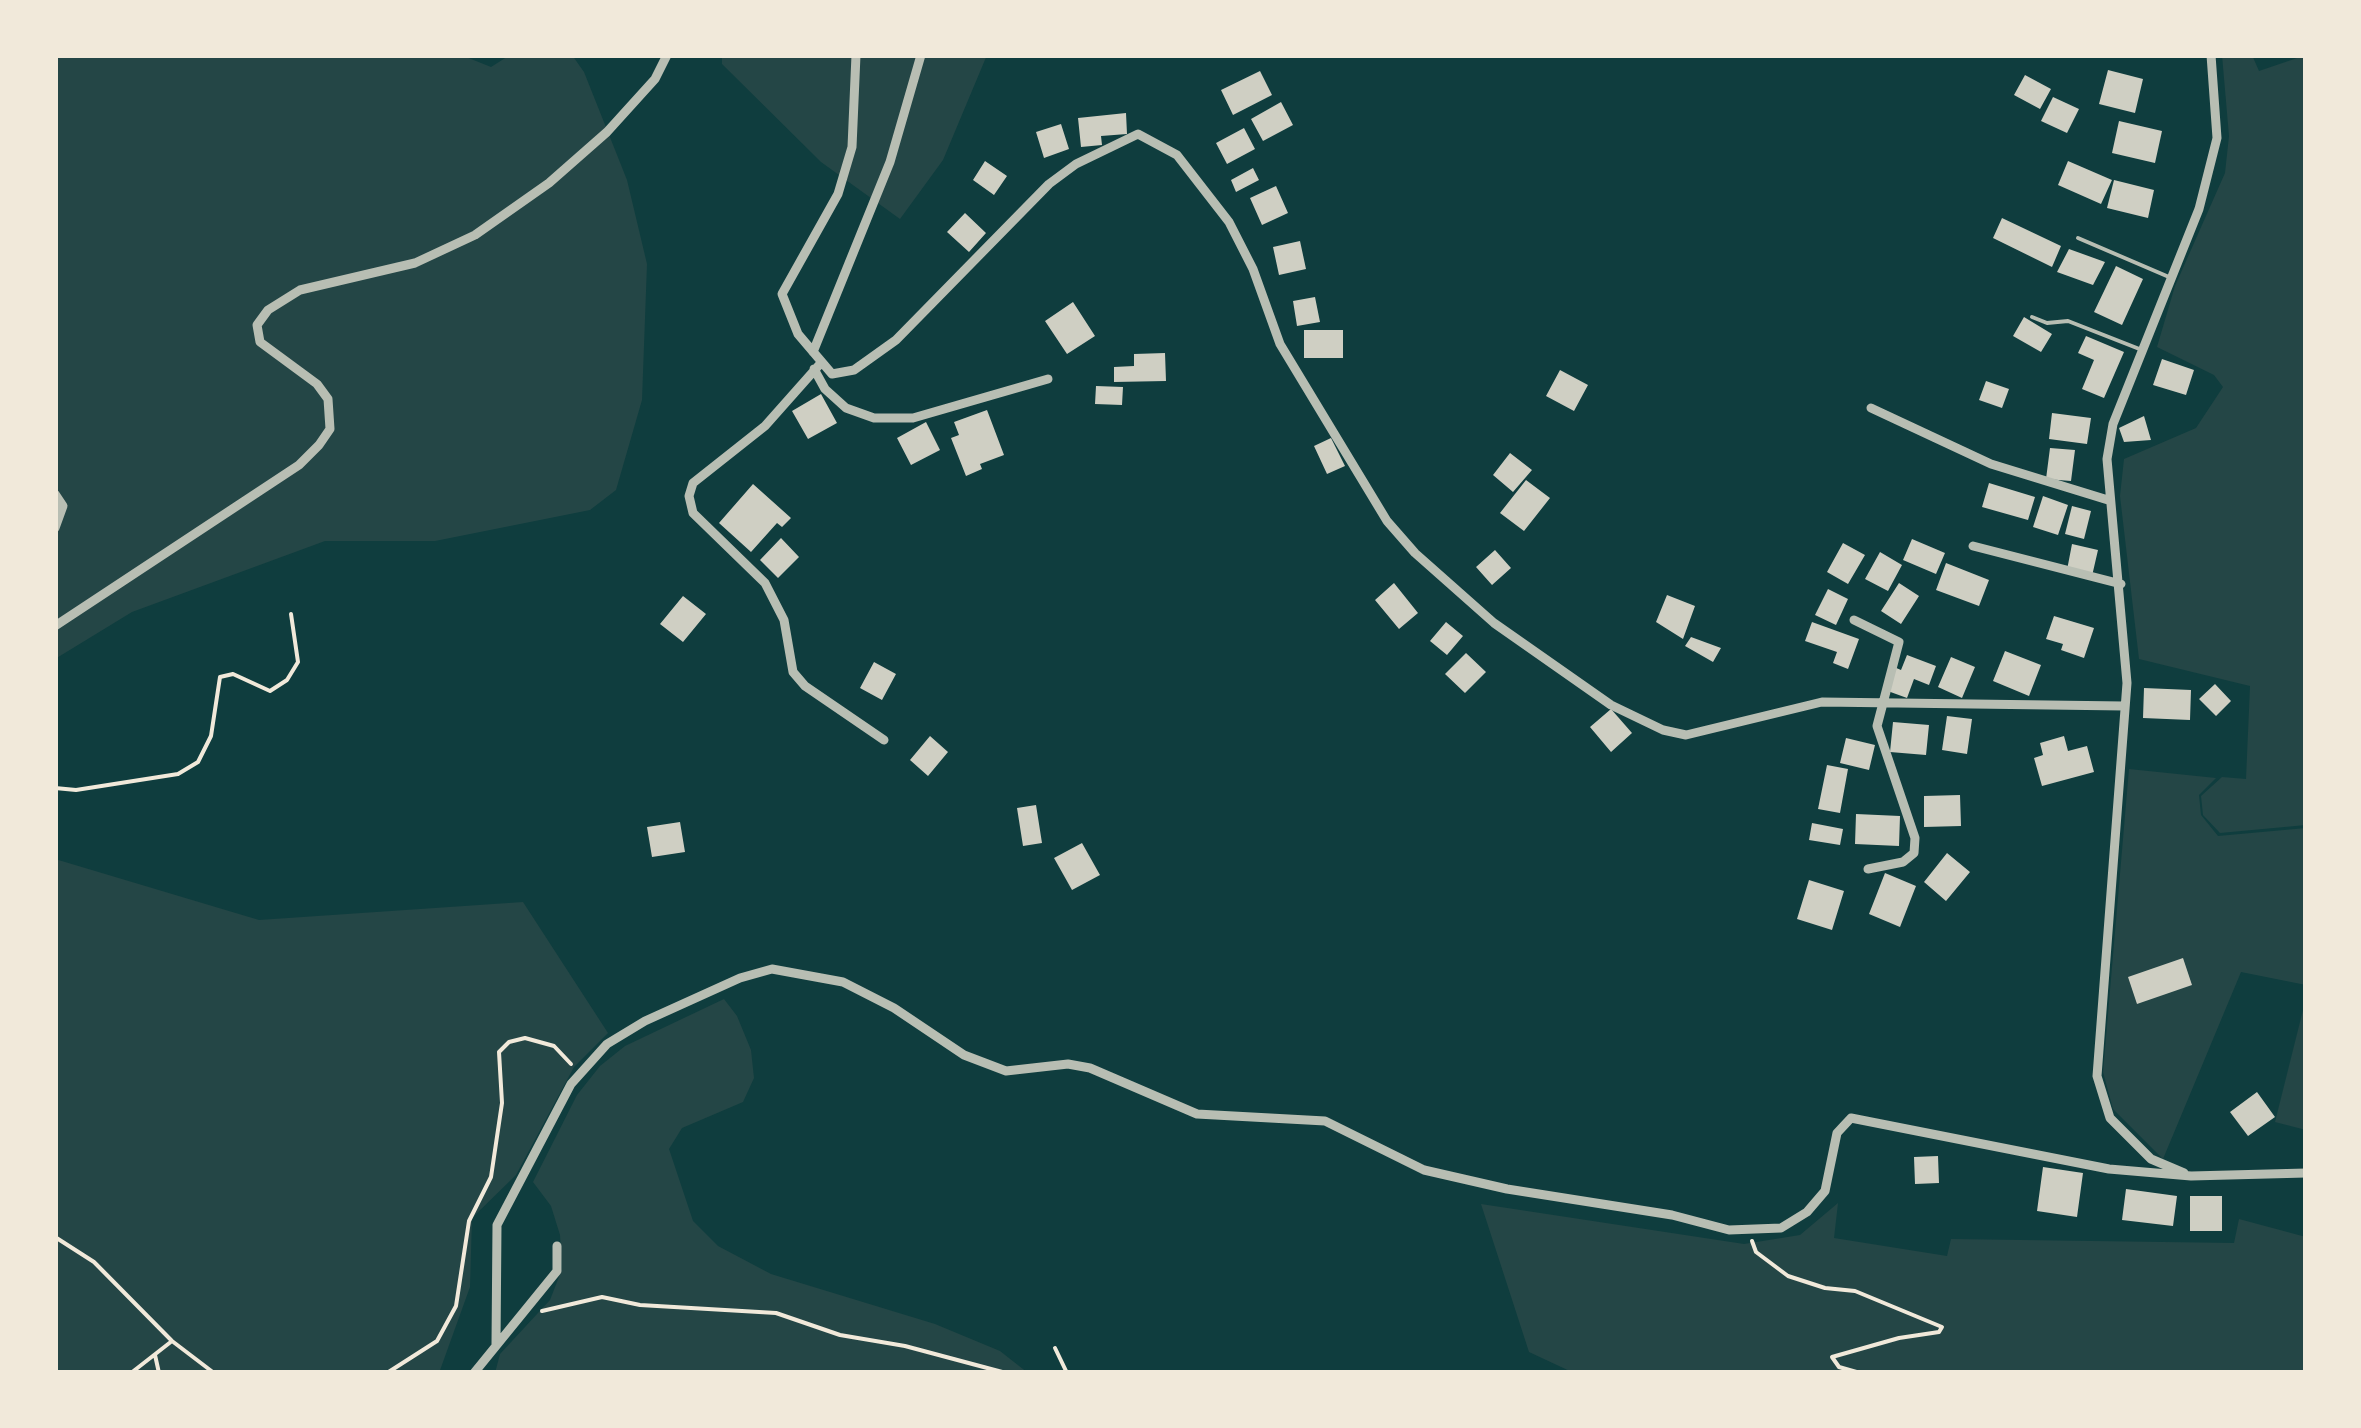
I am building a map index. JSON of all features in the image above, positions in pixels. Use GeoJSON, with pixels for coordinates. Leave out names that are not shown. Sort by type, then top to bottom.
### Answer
{"type":"FeatureCollection","features":[{"type":"Feature","properties":{"kind":"street"},"geometry":{"type":"LineString","coordinates":[[55,626],[299,465],[330,429],[328,398],[317,384],[260,342],[257,325],[268,310],[300,290],[415,263],[475,235],[549,183],[607,132],[654,79],[667,55]]}},
{"type":"Feature","properties":{"kind":"street"},"geometry":{"type":"LineString","coordinates":[[856,55],[852,147],[838,194],[782,294],[798,334],[813,352],[825,389],[846,408],[874,418],[913,418],[1048,380]]}},
{"type":"Feature","properties":{"kind":"street"},"geometry":{"type":"LineString","coordinates":[[813,352],[890,162],[921,55]]}},
{"type":"Feature","properties":{"kind":"street"},"geometry":{"type":"LineString","coordinates":[[2191,1176],[2151,1159],[2130,1140],[2110,1118],[2096,1076],[2128,683],[2121,584],[2108,500],[2108,437],[2199,210],[2217,138],[2211,55]]}},
{"type":"Feature","properties":{"kind":"street"},"geometry":{"type":"LineString","coordinates":[[817,367],[832,374],[854,370],[869,361],[896,340],[1049,184],[1076,164],[1138,134],[1178,156],[1228,222],[1252,269],[1280,344],[1386,521],[1414,554],[1494,623],[1611,705],[1662,730],[1686,735],[1822,702],[2124,706]]}},
{"type":"Feature","properties":{"kind":"street"},"geometry":{"type":"LineString","coordinates":[[817,367],[765,426],[693,484],[689,496],[692,513],[766,583],[784,620],[794,672],[805,686],[884,740]]}},
{"type":"Feature","properties":{"kind":"street"},"geometry":{"type":"LineString","coordinates":[[1871,408],[1991,464],[2108,500]]}},
{"type":"Feature","properties":{"kind":"street"},"geometry":{"type":"LineString","coordinates":[[55,494],[63,506],[55,528]]}},
{"type":"Feature","properties":{"kind":"street"},"geometry":{"type":"LineString","coordinates":[[1973,546],[2121,584]]}},
{"type":"Feature","properties":{"kind":"street"},"geometry":{"type":"LineString","coordinates":[[1854,620],[1899,642],[1877,726],[1914,838],[1914,853],[1903,862],[1868,870]]}},
{"type":"Feature","properties":{"kind":"street"},"geometry":{"type":"LineString","coordinates":[[496,1344],[497,1225],[580,1072],[607,1044],[645,1021],[740,978],[772,970],[843,982],[894,1008],[964,1055],[1006,1071],[1068,1064],[1090,1068],[1198,1114],[1324,1121],[1424,1170],[1748,1232],[1781,1228],[1807,1212],[1825,1191],[1836,1133],[1852,1118],[2109,1169],[2191,1176],[2306,1173]]}},
{"type":"Feature","properties":{"kind":"street"},"geometry":{"type":"LineString","coordinates":[[474,1373],[557,1271],[557,1246]]}},
{"type":"Feature","properties":{"kind":"lane"},"geometry":{"type":"LineString","coordinates":[[2078,238],[2169,277]]}},
{"type":"Feature","properties":{"kind":"lane"},"geometry":{"type":"LineString","coordinates":[[2032,317],[2048,323],[2068,321],[2142,350]]}},
{"type":"Feature","properties":{"kind":"path"},"geometry":{"type":"LineString","coordinates":[[55,788],[76,790],[178,774],[198,762],[211,736],[220,677],[233,674],[270,691],[298,662],[291,614]]}},
{"type":"Feature","properties":{"kind":"path"},"geometry":{"type":"LineString","coordinates":[[387,1373],[437,1341],[456,1306],[469,1221],[491,1176],[502,1103],[500,1052],[509,1042],[524,1038],[554,1046],[580,1072]]}},
{"type":"Feature","properties":{"kind":"path"},"geometry":{"type":"LineString","coordinates":[[1748,1232],[1756,1252],[1788,1276],[1825,1288],[1855,1290],[1942,1327],[1938,1332],[1899,1338],[1832,1357],[1840,1367],[1860,1373]]}},
{"type":"Feature","properties":{"kind":"path"},"geometry":{"type":"LineString","coordinates":[[55,1238],[94,1262],[172,1341],[214,1373]]}},
{"type":"Feature","properties":{"kind":"path"},"geometry":{"type":"LineString","coordinates":[[523,1315],[602,1297],[640,1305],[776,1312],[840,1335],[905,1346],[1006,1373]]}},
{"type":"Feature","properties":{"kind":"path"},"geometry":{"type":"LineString","coordinates":[[130,1373],[172,1341]]}},
{"type":"Feature","properties":{"kind":"path"},"geometry":{"type":"LineString","coordinates":[[1055,1348],[1067,1373]]}},
{"type":"Feature","properties":{"kind":"path"},"geometry":{"type":"LineString","coordinates":[[155,1354],[159,1373]]}},
{"type":"Feature","properties":{"kind":"shaded area"},"geometry":{"type":"Polygon","coordinates":[[[55,55],[461,55],[491,67],[510,55],[572,55],[584,72],[627,180],[647,264],[642,400],[616,490],[590,510],[435,541],[325,541],[132,612],[55,659],[55,55]]]}},
{"type":"Feature","properties":{"kind":"shaded area"},"geometry":{"type":"Polygon","coordinates":[[[722,55],[987,55],[943,160],[900,219],[821,162],[722,64],[722,55]]]}},
{"type":"Feature","properties":{"kind":"shaded area"},"geometry":{"type":"Polygon","coordinates":[[[2222,55],[2252,55],[2259,71],[2306,55],[2306,825],[2220,833],[2203,815],[2201,796],[2222,777],[2246,779],[2250,686],[2139,659],[2120,496],[2124,459],[2196,428],[2223,387],[2214,375],[2157,347],[2175,286],[2225,173],[2229,136],[2222,55]]]}},
{"type":"Feature","properties":{"kind":"shaded area"},"geometry":{"type":"Polygon","coordinates":[[[2129,769],[2216,778],[2199,795],[2201,815],[2218,836],[2306,828],[2306,985],[2241,972],[2163,1159],[2113,1109],[2103,1072],[2129,769]]]}},
{"type":"Feature","properties":{"kind":"shaded area"},"geometry":{"type":"Polygon","coordinates":[[[55,859],[259,920],[523,902],[608,1033],[574,1067],[516,1175],[472,1218],[470,1287],[439,1373],[55,1373],[55,859]]]}},
{"type":"Feature","properties":{"kind":"shaded area"},"geometry":{"type":"Polygon","coordinates":[[[2306,998],[2306,1130],[2275,1122],[2306,998]]]}},
{"type":"Feature","properties":{"kind":"shaded area"},"geometry":{"type":"Polygon","coordinates":[[[724,999],[737,1016],[751,1050],[754,1078],[743,1102],[682,1128],[669,1149],[693,1221],[718,1246],[771,1274],[935,1324],[1000,1351],[1028,1373],[495,1373],[500,1354],[550,1300],[562,1269],[560,1235],[551,1206],[533,1182],[577,1095],[600,1066],[625,1046],[724,999]]]}},
{"type":"Feature","properties":{"kind":"shaded area"},"geometry":{"type":"Polygon","coordinates":[[[1838,1203],[1834,1238],[1947,1256],[1951,1239],[2234,1243],[2239,1219],[2306,1237],[2306,1373],[1574,1373],[1529,1352],[1481,1204],[1744,1244],[1800,1235],[1838,1203]]]}},
{"type":"Feature","properties":{"kind":"building"},"geometry":{"type":"Polygon","coordinates":[[[2108,70],[2143,79],[2135,113],[2099,104],[2108,70]]]}},
{"type":"Feature","properties":{"kind":"building"},"geometry":{"type":"Polygon","coordinates":[[[1260,71],[1272,95],[1233,115],[1221,90],[1260,71]]]}},
{"type":"Feature","properties":{"kind":"building"},"geometry":{"type":"Polygon","coordinates":[[[2025,75],[2051,89],[2040,109],[2014,95],[2025,75]]]}},
{"type":"Feature","properties":{"kind":"building"},"geometry":{"type":"Polygon","coordinates":[[[2053,97],[2079,109],[2067,133],[2041,121],[2053,97]]]}},
{"type":"Feature","properties":{"kind":"building"},"geometry":{"type":"Polygon","coordinates":[[[1281,102],[1293,125],[1263,141],[1251,119],[1281,102]]]}},
{"type":"Feature","properties":{"kind":"building"},"geometry":{"type":"Polygon","coordinates":[[[1126,113],[1127,134],[1101,136],[1102,145],[1081,147],[1078,118],[1126,113]]]}},
{"type":"Feature","properties":{"kind":"building"},"geometry":{"type":"Polygon","coordinates":[[[2119,121],[2162,131],[2155,163],[2112,153],[2119,121]]]}},
{"type":"Feature","properties":{"kind":"building"},"geometry":{"type":"Polygon","coordinates":[[[1061,124],[1069,149],[1044,158],[1036,132],[1061,124]]]}},
{"type":"Feature","properties":{"kind":"building"},"geometry":{"type":"Polygon","coordinates":[[[1244,128],[1255,149],[1227,164],[1216,143],[1244,128]]]}},
{"type":"Feature","properties":{"kind":"building"},"geometry":{"type":"Polygon","coordinates":[[[985,161],[1007,176],[994,195],[973,180],[985,161]]]}},
{"type":"Feature","properties":{"kind":"building"},"geometry":{"type":"Polygon","coordinates":[[[2068,161],[2112,180],[2101,204],[2058,185],[2068,161]]]}},
{"type":"Feature","properties":{"kind":"building"},"geometry":{"type":"Polygon","coordinates":[[[1253,168],[1259,180],[1236,192],[1231,180],[1253,168]]]}},
{"type":"Feature","properties":{"kind":"building"},"geometry":{"type":"Polygon","coordinates":[[[2114,180],[2154,190],[2148,218],[2107,208],[2114,180]]]}},
{"type":"Feature","properties":{"kind":"building"},"geometry":{"type":"Polygon","coordinates":[[[1276,186],[1288,213],[1262,225],[1250,198],[1276,186]]]}},
{"type":"Feature","properties":{"kind":"building"},"geometry":{"type":"Polygon","coordinates":[[[965,213],[986,233],[969,252],[947,232],[965,213]]]}},
{"type":"Feature","properties":{"kind":"building"},"geometry":{"type":"Polygon","coordinates":[[[2002,218],[2061,246],[2052,267],[1993,238],[2002,218]]]}},
{"type":"Feature","properties":{"kind":"building"},"geometry":{"type":"Polygon","coordinates":[[[1300,241],[1306,269],[1279,275],[1273,247],[1300,241]]]}},
{"type":"Feature","properties":{"kind":"building"},"geometry":{"type":"Polygon","coordinates":[[[2069,249],[2105,262],[2093,285],[2057,272],[2069,249]]]}},
{"type":"Feature","properties":{"kind":"building"},"geometry":{"type":"Polygon","coordinates":[[[2116,266],[2143,279],[2122,325],[2094,312],[2116,266]]]}},
{"type":"Feature","properties":{"kind":"building"},"geometry":{"type":"Polygon","coordinates":[[[1315,297],[1320,322],[1297,326],[1293,301],[1315,297]]]}},
{"type":"Feature","properties":{"kind":"building"},"geometry":{"type":"Polygon","coordinates":[[[1073,302],[1095,336],[1067,354],[1045,321],[1073,302]]]}},
{"type":"Feature","properties":{"kind":"building"},"geometry":{"type":"Polygon","coordinates":[[[2024,317],[2052,334],[2041,352],[2013,336],[2024,317]]]}},
{"type":"Feature","properties":{"kind":"building"},"geometry":{"type":"Polygon","coordinates":[[[1304,330],[1343,330],[1343,358],[1304,358],[1304,330]]]}},
{"type":"Feature","properties":{"kind":"building"},"geometry":{"type":"Polygon","coordinates":[[[2086,336],[2124,352],[2104,398],[2082,389],[2094,360],[2078,353],[2086,336]]]}},
{"type":"Feature","properties":{"kind":"building"},"geometry":{"type":"Polygon","coordinates":[[[1165,353],[1166,381],[1114,382],[1114,367],[1134,366],[1134,354],[1165,353]]]}},
{"type":"Feature","properties":{"kind":"building"},"geometry":{"type":"Polygon","coordinates":[[[2162,359],[2194,370],[2186,395],[2153,385],[2162,359]]]}},
{"type":"Feature","properties":{"kind":"building"},"geometry":{"type":"Polygon","coordinates":[[[1560,370],[1588,385],[1574,411],[1546,396],[1560,370]]]}},
{"type":"Feature","properties":{"kind":"building"},"geometry":{"type":"Polygon","coordinates":[[[1986,381],[2009,389],[2002,408],[1979,400],[1986,381]]]}},
{"type":"Feature","properties":{"kind":"building"},"geometry":{"type":"Polygon","coordinates":[[[1096,386],[1123,387],[1122,405],[1095,404],[1096,386]]]}},
{"type":"Feature","properties":{"kind":"building"},"geometry":{"type":"Polygon","coordinates":[[[821,394],[837,423],[808,439],[792,411],[821,394]]]}},
{"type":"Feature","properties":{"kind":"building"},"geometry":{"type":"Polygon","coordinates":[[[987,410],[1004,455],[980,464],[982,469],[966,476],[951,438],[959,435],[954,422],[987,410]]]}},
{"type":"Feature","properties":{"kind":"building"},"geometry":{"type":"Polygon","coordinates":[[[2052,413],[2091,418],[2087,444],[2049,439],[2052,413]]]}},
{"type":"Feature","properties":{"kind":"building"},"geometry":{"type":"Polygon","coordinates":[[[2144,416],[2151,440],[2124,442],[2119,428],[2144,416]]]}},
{"type":"Feature","properties":{"kind":"building"},"geometry":{"type":"Polygon","coordinates":[[[926,422],[940,450],[911,465],[897,438],[926,422]]]}},
{"type":"Feature","properties":{"kind":"building"},"geometry":{"type":"Polygon","coordinates":[[[1331,438],[1345,466],[1327,474],[1314,446],[1331,438]]]}},
{"type":"Feature","properties":{"kind":"building"},"geometry":{"type":"Polygon","coordinates":[[[2050,448],[2075,450],[2071,481],[2046,479],[2050,448]]]}},
{"type":"Feature","properties":{"kind":"building"},"geometry":{"type":"Polygon","coordinates":[[[1510,453],[1532,470],[1513,492],[1493,475],[1510,453]]]}},
{"type":"Feature","properties":{"kind":"building"},"geometry":{"type":"Polygon","coordinates":[[[1526,480],[1550,498],[1524,531],[1500,513],[1526,480]]]}},
{"type":"Feature","properties":{"kind":"building"},"geometry":{"type":"Polygon","coordinates":[[[1989,483],[2035,497],[2028,520],[1982,507],[1989,483]]]}},
{"type":"Feature","properties":{"kind":"building"},"geometry":{"type":"Polygon","coordinates":[[[753,484],[791,518],[782,527],[777,523],[751,552],[719,523],[753,484]]]}},
{"type":"Feature","properties":{"kind":"building"},"geometry":{"type":"Polygon","coordinates":[[[2043,496],[2068,505],[2058,535],[2033,527],[2043,496]]]}},
{"type":"Feature","properties":{"kind":"building"},"geometry":{"type":"Polygon","coordinates":[[[2072,506],[2091,511],[2084,539],[2065,534],[2072,506]]]}},
{"type":"Feature","properties":{"kind":"building"},"geometry":{"type":"Polygon","coordinates":[[[781,538],[799,557],[778,578],[760,560],[781,538]]]}},
{"type":"Feature","properties":{"kind":"building"},"geometry":{"type":"Polygon","coordinates":[[[1912,539],[1945,553],[1936,574],[1903,560],[1912,539]]]}},
{"type":"Feature","properties":{"kind":"building"},"geometry":{"type":"Polygon","coordinates":[[[1843,543],[1865,555],[1848,584],[1827,572],[1843,543]]]}},
{"type":"Feature","properties":{"kind":"building"},"geometry":{"type":"Polygon","coordinates":[[[2072,544],[2098,550],[2092,576],[2067,570],[2072,544]]]}},
{"type":"Feature","properties":{"kind":"building"},"geometry":{"type":"Polygon","coordinates":[[[1495,550],[1511,568],[1492,585],[1476,567],[1495,550]]]}},
{"type":"Feature","properties":{"kind":"building"},"geometry":{"type":"Polygon","coordinates":[[[1880,552],[1902,565],[1888,591],[1865,579],[1880,552]]]}},
{"type":"Feature","properties":{"kind":"building"},"geometry":{"type":"Polygon","coordinates":[[[1946,563],[1989,580],[1979,606],[1936,590],[1946,563]]]}},
{"type":"Feature","properties":{"kind":"building"},"geometry":{"type":"Polygon","coordinates":[[[1394,583],[1418,613],[1399,629],[1375,600],[1394,583]]]}},
{"type":"Feature","properties":{"kind":"building"},"geometry":{"type":"Polygon","coordinates":[[[1899,583],[1919,596],[1901,624],[1881,611],[1899,583]]]}},
{"type":"Feature","properties":{"kind":"building"},"geometry":{"type":"Polygon","coordinates":[[[1828,589],[1848,599],[1836,625],[1815,615],[1828,589]]]}},
{"type":"Feature","properties":{"kind":"building"},"geometry":{"type":"Polygon","coordinates":[[[1667,595],[1695,606],[1683,639],[1656,622],[1667,595]]]}},
{"type":"Feature","properties":{"kind":"building"},"geometry":{"type":"Polygon","coordinates":[[[683,596],[706,614],[683,642],[660,624],[683,596]]]}},
{"type":"Feature","properties":{"kind":"building"},"geometry":{"type":"Polygon","coordinates":[[[2054,616],[2094,628],[2084,658],[2061,650],[2063,644],[2046,639],[2054,616]]]}},
{"type":"Feature","properties":{"kind":"building"},"geometry":{"type":"Polygon","coordinates":[[[1446,622],[1463,636],[1447,655],[1430,641],[1446,622]]]}},
{"type":"Feature","properties":{"kind":"building"},"geometry":{"type":"Polygon","coordinates":[[[1812,622],[1859,639],[1848,669],[1833,663],[1837,652],[1805,641],[1812,622]]]}},
{"type":"Feature","properties":{"kind":"building"},"geometry":{"type":"Polygon","coordinates":[[[1691,637],[1721,648],[1713,662],[1685,646],[1691,637]]]}},
{"type":"Feature","properties":{"kind":"building"},"geometry":{"type":"Polygon","coordinates":[[[2005,651],[2041,665],[2029,696],[1993,681],[2005,651]]]}},
{"type":"Feature","properties":{"kind":"building"},"geometry":{"type":"Polygon","coordinates":[[[1466,653],[1486,672],[1465,693],[1445,674],[1466,653]]]}},
{"type":"Feature","properties":{"kind":"building"},"geometry":{"type":"Polygon","coordinates":[[[1907,655],[1936,666],[1929,685],[1914,679],[1907,698],[1885,690],[1894,667],[1901,670],[1907,655]]]}},
{"type":"Feature","properties":{"kind":"building"},"geometry":{"type":"Polygon","coordinates":[[[1951,657],[1975,667],[1962,698],[1938,687],[1951,657]]]}},
{"type":"Feature","properties":{"kind":"building"},"geometry":{"type":"Polygon","coordinates":[[[874,662],[896,674],[882,700],[860,688],[874,662]]]}},
{"type":"Feature","properties":{"kind":"building"},"geometry":{"type":"Polygon","coordinates":[[[2215,684],[2231,701],[2216,716],[2199,699],[2215,684]]]}},
{"type":"Feature","properties":{"kind":"building"},"geometry":{"type":"Polygon","coordinates":[[[2144,688],[2191,690],[2190,720],[2143,718],[2144,688]]]}},
{"type":"Feature","properties":{"kind":"building"},"geometry":{"type":"Polygon","coordinates":[[[1611,709],[1632,733],[1611,752],[1590,727],[1611,709]]]}},
{"type":"Feature","properties":{"kind":"building"},"geometry":{"type":"Polygon","coordinates":[[[1947,716],[1972,719],[1967,754],[1942,750],[1947,716]]]}},
{"type":"Feature","properties":{"kind":"building"},"geometry":{"type":"Polygon","coordinates":[[[1893,722],[1929,725],[1926,755],[1890,752],[1893,722]]]}},
{"type":"Feature","properties":{"kind":"building"},"geometry":{"type":"Polygon","coordinates":[[[930,736],[948,752],[928,776],[910,760],[930,736]]]}},
{"type":"Feature","properties":{"kind":"building"},"geometry":{"type":"Polygon","coordinates":[[[2064,736],[2068,751],[2087,746],[2094,772],[2042,786],[2034,758],[2043,755],[2040,743],[2064,736]]]}},
{"type":"Feature","properties":{"kind":"building"},"geometry":{"type":"Polygon","coordinates":[[[1846,738],[1875,745],[1869,770],[1840,763],[1846,738]]]}},
{"type":"Feature","properties":{"kind":"building"},"geometry":{"type":"Polygon","coordinates":[[[1827,765],[1848,769],[1840,813],[1818,809],[1827,765]]]}},
{"type":"Feature","properties":{"kind":"building"},"geometry":{"type":"Polygon","coordinates":[[[1960,795],[1961,826],[1924,827],[1924,796],[1960,795]]]}},
{"type":"Feature","properties":{"kind":"building"},"geometry":{"type":"Polygon","coordinates":[[[1036,805],[1042,843],[1023,846],[1017,808],[1036,805]]]}},
{"type":"Feature","properties":{"kind":"building"},"geometry":{"type":"Polygon","coordinates":[[[1856,814],[1900,816],[1899,846],[1855,844],[1856,814]]]}},
{"type":"Feature","properties":{"kind":"building"},"geometry":{"type":"Polygon","coordinates":[[[680,822],[685,852],[652,857],[647,827],[680,822]]]}},
{"type":"Feature","properties":{"kind":"building"},"geometry":{"type":"Polygon","coordinates":[[[1812,823],[1843,829],[1840,845],[1809,840],[1812,823]]]}},
{"type":"Feature","properties":{"kind":"building"},"geometry":{"type":"Polygon","coordinates":[[[1082,843],[1100,875],[1072,890],[1054,858],[1082,843]]]}},
{"type":"Feature","properties":{"kind":"building"},"geometry":{"type":"Polygon","coordinates":[[[1947,853],[1970,872],[1946,901],[1924,882],[1947,853]]]}},
{"type":"Feature","properties":{"kind":"building"},"geometry":{"type":"Polygon","coordinates":[[[1885,873],[1916,886],[1900,927],[1869,914],[1885,873]]]}},
{"type":"Feature","properties":{"kind":"building"},"geometry":{"type":"Polygon","coordinates":[[[1809,880],[1844,891],[1832,930],[1797,919],[1809,880]]]}},
{"type":"Feature","properties":{"kind":"building"},"geometry":{"type":"Polygon","coordinates":[[[2183,958],[2192,985],[2137,1004],[2128,977],[2183,958]]]}},
{"type":"Feature","properties":{"kind":"building"},"geometry":{"type":"Polygon","coordinates":[[[2257,1092],[2275,1117],[2248,1136],[2230,1112],[2257,1092]]]}},
{"type":"Feature","properties":{"kind":"building"},"geometry":{"type":"Polygon","coordinates":[[[1938,1156],[1939,1183],[1915,1184],[1914,1157],[1938,1156]]]}},
{"type":"Feature","properties":{"kind":"building"},"geometry":{"type":"Polygon","coordinates":[[[2043,1167],[2083,1173],[2077,1217],[2037,1211],[2043,1167]]]}},
{"type":"Feature","properties":{"kind":"building"},"geometry":{"type":"Polygon","coordinates":[[[2126,1189],[2177,1196],[2173,1226],[2122,1220],[2126,1189]]]}},
{"type":"Feature","properties":{"kind":"building"},"geometry":{"type":"Polygon","coordinates":[[[2190,1196],[2222,1196],[2222,1231],[2190,1231],[2190,1196]]]}}]}
